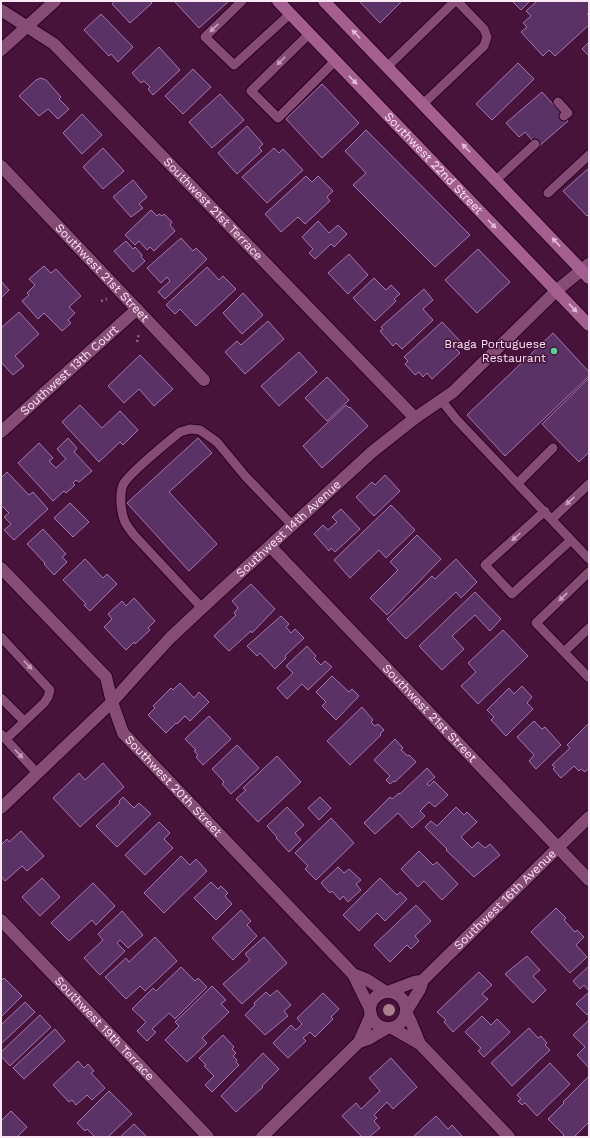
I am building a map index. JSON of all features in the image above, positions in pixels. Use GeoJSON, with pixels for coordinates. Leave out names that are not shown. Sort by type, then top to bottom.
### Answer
{"type":"FeatureCollection","features":[{"type":"Feature","properties":{"kind":"main road","name":"Southwest 22nd Street"},"geometry":{"type":"LineString","coordinates":[[278,1],[589,325]]}},
{"type":"Feature","properties":{"kind":"main road"},"geometry":{"type":"LineString","coordinates":[[324,1],[496,180],[587,271]]}},
{"type":"Feature","properties":{"kind":"street"},"geometry":{"type":"LineString","coordinates":[[1,50],[55,1]]}},
{"type":"Feature","properties":{"kind":"street","name":"Southwest 21st Terrace"},"geometry":{"type":"LineString","coordinates":[[1,10],[54,44],[415,418]]}},
{"type":"Feature","properties":{"kind":"street","name":"Southwest 21st Street"},"geometry":{"type":"LineString","coordinates":[[1,166],[204,380]]}},
{"type":"Feature","properties":{"kind":"street","name":"Southwest 14th Avenue"},"geometry":{"type":"LineString","coordinates":[[1,808],[112,702],[165,644],[202,608],[292,525],[372,452],[415,418],[452,392],[556,291],[587,271]]}},
{"type":"Feature","properties":{"kind":"street","name":"Southwest 13th Court"},"geometry":{"type":"LineString","coordinates":[[1,432],[137,309]]}},
{"type":"Feature","properties":{"kind":"street","name":"Southwest 21st Street"},"geometry":{"type":"LineString","coordinates":[[270,546],[589,880]]}},
{"type":"Feature","properties":{"kind":"street","name":"Southwest 20th Street"},"geometry":{"type":"LineString","coordinates":[[1,568],[106,677],[112,702],[123,733],[353,974],[370,1012]]}},
{"type":"Feature","properties":{"kind":"street","name":"Southwest 16th Avenue"},"geometry":{"type":"LineString","coordinates":[[388,991],[421,981],[589,817]]}},
{"type":"Feature","properties":{"kind":"street","name":"Southwest 19th Terrace"},"geometry":{"type":"LineString","coordinates":[[1,920],[208,1137]]}},
{"type":"Feature","properties":{"kind":"street","name":"Southwest 20th Street"},"geometry":{"type":"LineString","coordinates":[[353,974],[388,991]]}},
{"type":"Feature","properties":{"kind":"street","name":"Southwest 16th Avenue"},"geometry":{"type":"LineString","coordinates":[[407,1012],[420,989],[421,981]]}},
{"type":"Feature","properties":{"kind":"street"},"geometry":{"type":"LineString","coordinates":[[262,1137],[359,1042],[370,1012],[371,1003],[380,993],[388,991],[397,993],[406,1003],[407,1012],[420,1044]]}},
{"type":"Feature","properties":{"kind":"street"},"geometry":{"type":"LineString","coordinates":[[370,1012],[374,1021],[380,1026],[389,1028],[420,1044],[509,1137]]}},
{"type":"Feature","properties":{"kind":"street"},"geometry":{"type":"LineString","coordinates":[[359,1042],[389,1028],[398,1026],[404,1021],[407,1012]]}},
{"type":"Feature","properties":{"kind":"lane"},"geometry":{"type":"LineString","coordinates":[[242,1],[205,37],[234,65],[290,14]]}},
{"type":"Feature","properties":{"kind":"lane"},"geometry":{"type":"LineString","coordinates":[[387,67],[456,1],[484,29],[487,37],[484,46],[423,104]]}},
{"type":"Feature","properties":{"kind":"lane"},"geometry":{"type":"LineString","coordinates":[[309,34],[252,91],[278,118],[335,61]]}},
{"type":"Feature","properties":{"kind":"lane"},"geometry":{"type":"LineString","coordinates":[[558,102],[568,113],[564,116]]}},
{"type":"Feature","properties":{"kind":"lane"},"geometry":{"type":"LineString","coordinates":[[496,180],[535,144]]}},
{"type":"Feature","properties":{"kind":"lane"},"geometry":{"type":"LineString","coordinates":[[548,193],[589,155]]}},
{"type":"Feature","properties":{"kind":"lane"},"geometry":{"type":"LineString","coordinates":[[442,400],[457,420],[571,540],[587,553]]}},
{"type":"Feature","properties":{"kind":"lane"},"geometry":{"type":"LineString","coordinates":[[202,608],[134,535],[125,522],[121,507],[123,485],[130,476],[180,432],[190,428],[200,430],[217,442],[246,477],[292,525]]}},
{"type":"Feature","properties":{"kind":"lane"},"geometry":{"type":"LineString","coordinates":[[518,483],[552,448]]}},
{"type":"Feature","properties":{"kind":"lane"},"geometry":{"type":"LineString","coordinates":[[552,519],[589,484]]}},
{"type":"Feature","properties":{"kind":"lane"},"geometry":{"type":"LineString","coordinates":[[545,511],[485,565],[512,594],[571,540]]}},
{"type":"Feature","properties":{"kind":"lane"},"geometry":{"type":"LineString","coordinates":[[589,572],[536,623],[589,678]]}},
{"type":"Feature","properties":{"kind":"lane"},"geometry":{"type":"LineString","coordinates":[[564,652],[589,628]]}},
{"type":"Feature","properties":{"kind":"lane"},"geometry":{"type":"LineString","coordinates":[[1,636],[50,690],[44,703],[3,737],[38,774]]}},
{"type":"Feature","properties":{"kind":"lane"},"geometry":{"type":"LineString","coordinates":[[1,698],[24,721]]}},
{"type":"Feature","properties":{"kind":"path"},"geometry":{"type":"LineString","coordinates":[[101,301],[109,299]]}},
{"type":"Feature","properties":{"kind":"path"},"geometry":{"type":"LineString","coordinates":[[137,342],[140,331]]}},
{"type":"Feature","properties":{"kind":"building"},"geometry":{"type":"Polygon","coordinates":[[[115,1],[150,1],[152,3],[130,23],[112,4],[115,1]]]}},
{"type":"Feature","properties":{"kind":"building"},"geometry":{"type":"Polygon","coordinates":[[[174,1],[229,1],[199,28],[174,1]]]}},
{"type":"Feature","properties":{"kind":"building"},"geometry":{"type":"Polygon","coordinates":[[[359,1],[402,1],[380,23],[359,1]]]}},
{"type":"Feature","properties":{"kind":"building"},"geometry":{"type":"Polygon","coordinates":[[[512,1],[530,1],[521,10],[512,1]]]}},
{"type":"Feature","properties":{"kind":"building"},"geometry":{"type":"Polygon","coordinates":[[[537,1],[587,1],[589,3],[589,13],[587,14],[589,16],[589,25],[555,56],[549,50],[543,56],[521,32],[527,27],[523,23],[531,16],[526,11],[537,1]]]}},
{"type":"Feature","properties":{"kind":"building"},"geometry":{"type":"Polygon","coordinates":[[[101,14],[133,47],[118,62],[111,54],[109,56],[84,30],[101,14]]]}},
{"type":"Feature","properties":{"kind":"building"},"geometry":{"type":"Polygon","coordinates":[[[589,42],[589,56],[582,49],[589,42]]]}},
{"type":"Feature","properties":{"kind":"building"},"geometry":{"type":"Polygon","coordinates":[[[159,47],[180,70],[153,95],[148,89],[150,87],[144,81],[141,83],[132,73],[159,47]]]}},
{"type":"Feature","properties":{"kind":"building"},"geometry":{"type":"Polygon","coordinates":[[[518,63],[534,79],[492,120],[476,104],[518,63]]]}},
{"type":"Feature","properties":{"kind":"building"},"geometry":{"type":"Polygon","coordinates":[[[193,69],[211,87],[183,114],[165,96],[193,69]]]}},
{"type":"Feature","properties":{"kind":"building"},"geometry":{"type":"Polygon","coordinates":[[[41,78],[46,80],[61,97],[59,99],[69,109],[58,119],[48,109],[39,116],[19,96],[36,80],[41,78]]]}},
{"type":"Feature","properties":{"kind":"building"},"geometry":{"type":"Polygon","coordinates":[[[322,84],[359,123],[322,158],[286,119],[322,84]]]}},
{"type":"Feature","properties":{"kind":"building"},"geometry":{"type":"Polygon","coordinates":[[[542,92],[568,121],[538,147],[525,132],[519,137],[506,123],[542,92]]]}},
{"type":"Feature","properties":{"kind":"building"},"geometry":{"type":"Polygon","coordinates":[[[220,94],[244,120],[212,148],[189,122],[220,94]]]}},
{"type":"Feature","properties":{"kind":"building"},"geometry":{"type":"Polygon","coordinates":[[[82,114],[102,135],[82,154],[63,133],[82,114]]]}},
{"type":"Feature","properties":{"kind":"building"},"geometry":{"type":"Polygon","coordinates":[[[247,126],[263,144],[259,148],[262,151],[237,174],[218,153],[247,126]]]}},
{"type":"Feature","properties":{"kind":"building"},"geometry":{"type":"Polygon","coordinates":[[[366,130],[470,235],[435,267],[353,185],[366,173],[345,151],[366,130]]]}},
{"type":"Feature","properties":{"kind":"building"},"geometry":{"type":"Polygon","coordinates":[[[103,148],[124,171],[103,189],[83,167],[103,148]]]}},
{"type":"Feature","properties":{"kind":"building"},"geometry":{"type":"Polygon","coordinates":[[[274,148],[279,153],[283,149],[303,170],[267,203],[242,177],[274,148]]]}},
{"type":"Feature","properties":{"kind":"building"},"geometry":{"type":"Polygon","coordinates":[[[589,168],[589,214],[587,216],[563,191],[589,168]]]}},
{"type":"Feature","properties":{"kind":"building"},"geometry":{"type":"Polygon","coordinates":[[[306,176],[312,182],[318,176],[333,191],[327,197],[330,201],[305,224],[298,217],[281,232],[265,214],[306,176]]]}},
{"type":"Feature","properties":{"kind":"building"},"geometry":{"type":"Polygon","coordinates":[[[133,180],[147,197],[139,204],[143,208],[131,217],[113,197],[133,180]]]}},
{"type":"Feature","properties":{"kind":"building"},"geometry":{"type":"Polygon","coordinates":[[[151,210],[157,216],[159,214],[162,216],[164,214],[172,222],[170,225],[175,231],[154,251],[150,247],[147,250],[139,241],[135,245],[125,235],[151,210]]]}},
{"type":"Feature","properties":{"kind":"building"},"geometry":{"type":"Polygon","coordinates":[[[318,221],[329,233],[338,225],[347,234],[334,247],[331,244],[315,259],[309,253],[313,249],[302,237],[318,221]]]}},
{"type":"Feature","properties":{"kind":"building"},"geometry":{"type":"Polygon","coordinates":[[[181,238],[193,251],[196,248],[207,259],[165,299],[158,292],[170,281],[167,277],[161,283],[147,268],[181,238]]]}},
{"type":"Feature","properties":{"kind":"building"},"geometry":{"type":"Polygon","coordinates":[[[126,241],[133,249],[135,247],[145,261],[133,272],[114,251],[126,241]]]}},
{"type":"Feature","properties":{"kind":"building"},"geometry":{"type":"Polygon","coordinates":[[[478,249],[510,282],[477,313],[445,280],[478,249]]]}},
{"type":"Feature","properties":{"kind":"building"},"geometry":{"type":"Polygon","coordinates":[[[349,254],[368,275],[348,294],[328,273],[349,254]]]}},
{"type":"Feature","properties":{"kind":"building"},"geometry":{"type":"Polygon","coordinates":[[[44,266],[51,273],[56,269],[81,296],[69,307],[75,313],[68,320],[71,323],[62,331],[44,313],[38,319],[22,301],[29,295],[27,293],[35,285],[29,279],[44,266]]]}},
{"type":"Feature","properties":{"kind":"building"},"geometry":{"type":"Polygon","coordinates":[[[207,267],[219,280],[223,276],[236,289],[196,326],[180,309],[175,314],[166,305],[207,267]]]}},
{"type":"Feature","properties":{"kind":"building"},"geometry":{"type":"Polygon","coordinates":[[[374,278],[386,290],[391,285],[400,294],[394,299],[396,301],[375,321],[353,298],[374,278]]]}},
{"type":"Feature","properties":{"kind":"building"},"geometry":{"type":"Polygon","coordinates":[[[1,281],[9,290],[1,298],[1,281]]]}},
{"type":"Feature","properties":{"kind":"building"},"geometry":{"type":"Polygon","coordinates":[[[424,289],[433,300],[423,309],[433,320],[402,349],[396,343],[393,346],[380,331],[383,329],[381,327],[424,289]]]}},
{"type":"Feature","properties":{"kind":"building"},"geometry":{"type":"Polygon","coordinates":[[[243,293],[263,315],[242,334],[223,313],[243,293]]]}},
{"type":"Feature","properties":{"kind":"building"},"geometry":{"type":"Polygon","coordinates":[[[19,312],[39,334],[15,356],[24,366],[13,375],[1,362],[1,328],[19,312]]]}},
{"type":"Feature","properties":{"kind":"building"},"geometry":{"type":"Polygon","coordinates":[[[268,321],[284,339],[245,374],[225,352],[237,341],[241,345],[268,321]]]}},
{"type":"Feature","properties":{"kind":"building"},"geometry":{"type":"Polygon","coordinates":[[[442,322],[461,342],[455,348],[460,353],[432,379],[427,373],[423,377],[419,372],[415,375],[405,364],[408,361],[404,357],[442,322]]]}},
{"type":"Feature","properties":{"kind":"building"},"geometry":{"type":"Polygon","coordinates":[[[553,333],[589,372],[589,376],[505,456],[467,415],[553,333]]]}},
{"type":"Feature","properties":{"kind":"building"},"geometry":{"type":"Polygon","coordinates":[[[299,352],[317,372],[279,406],[261,386],[299,352]]]}},
{"type":"Feature","properties":{"kind":"building"},"geometry":{"type":"Polygon","coordinates":[[[140,355],[173,389],[154,406],[139,389],[124,403],[108,386],[140,355]]]}},
{"type":"Feature","properties":{"kind":"building"},"geometry":{"type":"Polygon","coordinates":[[[327,377],[349,400],[327,421],[305,398],[327,377]]]}},
{"type":"Feature","properties":{"kind":"building"},"geometry":{"type":"Polygon","coordinates":[[[589,378],[589,452],[579,462],[542,424],[589,378]]]}},
{"type":"Feature","properties":{"kind":"building"},"geometry":{"type":"Polygon","coordinates":[[[80,405],[102,428],[120,411],[138,430],[123,445],[120,442],[99,462],[62,422],[80,405]]]}},
{"type":"Feature","properties":{"kind":"building"},"geometry":{"type":"Polygon","coordinates":[[[346,405],[349,408],[350,407],[368,426],[322,468],[303,446],[346,405]]]}},
{"type":"Feature","properties":{"kind":"building"},"geometry":{"type":"Polygon","coordinates":[[[68,438],[77,448],[74,452],[92,471],[79,482],[76,480],[73,483],[75,485],[66,493],[64,491],[53,501],[18,463],[39,443],[53,458],[49,461],[56,468],[66,459],[57,449],[68,438]]]}},
{"type":"Feature","properties":{"kind":"building"},"geometry":{"type":"Polygon","coordinates":[[[198,438],[212,453],[169,492],[217,544],[189,571],[127,503],[198,438]]]}},
{"type":"Feature","properties":{"kind":"building"},"geometry":{"type":"Polygon","coordinates":[[[7,472],[29,495],[33,492],[48,509],[14,540],[4,530],[11,524],[4,517],[9,513],[1,505],[1,478],[7,472]]]}},
{"type":"Feature","properties":{"kind":"building"},"geometry":{"type":"Polygon","coordinates":[[[385,475],[400,491],[374,516],[356,497],[372,482],[375,485],[385,475]]]}},
{"type":"Feature","properties":{"kind":"building"},"geometry":{"type":"Polygon","coordinates":[[[70,503],[89,522],[73,537],[54,518],[70,503]]]}},
{"type":"Feature","properties":{"kind":"building"},"geometry":{"type":"Polygon","coordinates":[[[391,505],[415,530],[386,558],[379,550],[350,578],[334,560],[391,505]]]}},
{"type":"Feature","properties":{"kind":"building"},"geometry":{"type":"Polygon","coordinates":[[[341,509],[360,529],[335,552],[331,548],[329,551],[314,534],[323,525],[328,530],[337,522],[332,517],[341,509]]]}},
{"type":"Feature","properties":{"kind":"building"},"geometry":{"type":"Polygon","coordinates":[[[43,529],[66,554],[62,557],[67,562],[54,575],[27,544],[43,529]]]}},
{"type":"Feature","properties":{"kind":"building"},"geometry":{"type":"Polygon","coordinates":[[[417,535],[441,559],[387,615],[370,598],[398,570],[390,562],[417,535]]]}},
{"type":"Feature","properties":{"kind":"building"},"geometry":{"type":"Polygon","coordinates":[[[85,559],[103,578],[107,574],[117,584],[90,611],[84,605],[86,604],[63,580],[85,559]]]}},
{"type":"Feature","properties":{"kind":"building"},"geometry":{"type":"Polygon","coordinates":[[[456,559],[477,582],[461,598],[456,592],[406,639],[387,619],[432,576],[435,579],[456,559]]]}},
{"type":"Feature","properties":{"kind":"building"},"geometry":{"type":"Polygon","coordinates":[[[251,584],[275,609],[252,633],[251,631],[229,651],[214,636],[236,615],[234,613],[238,608],[232,601],[251,584]]]}},
{"type":"Feature","properties":{"kind":"building"},"geometry":{"type":"Polygon","coordinates":[[[475,592],[501,619],[490,631],[475,615],[452,636],[464,649],[442,670],[419,646],[475,592]]]}},
{"type":"Feature","properties":{"kind":"building"},"geometry":{"type":"Polygon","coordinates":[[[134,598],[155,621],[148,628],[150,630],[126,650],[104,627],[112,619],[108,614],[122,601],[126,606],[134,598]]]}},
{"type":"Feature","properties":{"kind":"building"},"geometry":{"type":"Polygon","coordinates":[[[281,616],[289,624],[286,627],[291,633],[295,629],[304,638],[285,656],[286,658],[275,669],[260,653],[257,656],[247,646],[281,616]]]}},
{"type":"Feature","properties":{"kind":"building"},"geometry":{"type":"Polygon","coordinates":[[[503,630],[528,656],[478,704],[461,686],[476,672],[468,663],[503,630]]]}},
{"type":"Feature","properties":{"kind":"building"},"geometry":{"type":"Polygon","coordinates":[[[307,646],[316,656],[314,658],[321,665],[325,661],[332,667],[308,690],[302,684],[287,699],[277,688],[293,673],[286,666],[307,646]]]}},
{"type":"Feature","properties":{"kind":"building"},"geometry":{"type":"Polygon","coordinates":[[[332,676],[349,692],[352,689],[359,696],[336,720],[322,706],[326,702],[316,692],[332,676]]]}},
{"type":"Feature","properties":{"kind":"building"},"geometry":{"type":"Polygon","coordinates":[[[180,683],[194,698],[199,692],[209,702],[190,721],[185,716],[166,733],[148,715],[155,708],[153,706],[171,688],[173,690],[180,683]]]}},
{"type":"Feature","properties":{"kind":"building"},"geometry":{"type":"Polygon","coordinates":[[[522,686],[532,697],[527,703],[533,709],[506,736],[491,720],[494,717],[487,710],[509,688],[514,694],[522,686]]]}},
{"type":"Feature","properties":{"kind":"building"},"geometry":{"type":"Polygon","coordinates":[[[362,707],[373,720],[371,722],[375,726],[378,724],[384,730],[380,734],[381,735],[350,765],[327,741],[362,707]]]}},
{"type":"Feature","properties":{"kind":"building"},"geometry":{"type":"Polygon","coordinates":[[[209,716],[231,739],[203,765],[196,757],[198,755],[194,751],[196,750],[185,739],[209,716]]]}},
{"type":"Feature","properties":{"kind":"building"},"geometry":{"type":"Polygon","coordinates":[[[534,721],[542,729],[545,727],[561,745],[536,769],[529,761],[534,755],[517,737],[534,721]]]}},
{"type":"Feature","properties":{"kind":"building"},"geometry":{"type":"Polygon","coordinates":[[[589,723],[589,768],[585,772],[581,769],[579,771],[574,766],[561,778],[553,769],[555,767],[552,765],[570,748],[567,745],[589,723]]]}},
{"type":"Feature","properties":{"kind":"building"},"geometry":{"type":"Polygon","coordinates":[[[395,739],[403,748],[401,750],[416,762],[395,782],[394,781],[390,784],[386,780],[390,776],[374,760],[395,739]]]}},
{"type":"Feature","properties":{"kind":"building"},"geometry":{"type":"Polygon","coordinates":[[[237,745],[259,768],[231,794],[222,784],[224,782],[212,769],[237,745]]]}},
{"type":"Feature","properties":{"kind":"building"},"geometry":{"type":"Polygon","coordinates":[[[277,756],[301,782],[258,822],[236,799],[246,790],[243,788],[277,756]]]}},
{"type":"Feature","properties":{"kind":"building"},"geometry":{"type":"Polygon","coordinates":[[[103,763],[124,787],[80,827],[53,798],[79,773],[85,780],[103,763]]]}},
{"type":"Feature","properties":{"kind":"building"},"geometry":{"type":"Polygon","coordinates":[[[427,768],[435,777],[427,784],[429,786],[434,781],[448,795],[435,807],[429,802],[420,811],[425,816],[412,828],[398,813],[375,834],[364,823],[390,797],[392,799],[399,793],[400,794],[427,768]]]}},
{"type":"Feature","properties":{"kind":"building"},"geometry":{"type":"Polygon","coordinates":[[[123,797],[134,808],[139,803],[151,814],[117,847],[96,826],[120,803],[119,801],[123,797]]]}},
{"type":"Feature","properties":{"kind":"building"},"geometry":{"type":"Polygon","coordinates":[[[320,797],[331,808],[319,820],[308,808],[320,797]]]}},
{"type":"Feature","properties":{"kind":"building"},"geometry":{"type":"Polygon","coordinates":[[[287,807],[304,825],[295,833],[301,840],[289,852],[267,826],[287,807]]]}},
{"type":"Feature","properties":{"kind":"building"},"geometry":{"type":"Polygon","coordinates":[[[456,807],[464,815],[467,812],[477,822],[461,837],[472,848],[478,842],[485,848],[490,844],[500,855],[474,877],[425,827],[431,821],[437,826],[456,807]]]}},
{"type":"Feature","properties":{"kind":"building"},"geometry":{"type":"Polygon","coordinates":[[[331,818],[354,843],[316,880],[305,869],[308,866],[295,853],[331,818]]]}},
{"type":"Feature","properties":{"kind":"building"},"geometry":{"type":"Polygon","coordinates":[[[159,822],[170,833],[164,839],[173,848],[145,875],[125,855],[159,822]]]}},
{"type":"Feature","properties":{"kind":"building"},"geometry":{"type":"Polygon","coordinates":[[[21,831],[44,856],[27,871],[22,866],[5,881],[1,876],[1,845],[7,839],[9,842],[21,831]]]}},
{"type":"Feature","properties":{"kind":"building"},"geometry":{"type":"Polygon","coordinates":[[[419,851],[433,865],[437,862],[458,884],[442,900],[424,881],[418,887],[401,869],[419,851]]]}},
{"type":"Feature","properties":{"kind":"building"},"geometry":{"type":"Polygon","coordinates":[[[181,856],[190,865],[196,859],[207,871],[164,913],[144,893],[181,856]]]}},
{"type":"Feature","properties":{"kind":"building"},"geometry":{"type":"Polygon","coordinates":[[[338,867],[344,873],[349,869],[361,880],[356,884],[361,890],[348,902],[343,896],[340,900],[332,891],[330,893],[321,883],[338,867]]]}},
{"type":"Feature","properties":{"kind":"building"},"geometry":{"type":"Polygon","coordinates":[[[42,878],[60,897],[40,916],[22,897],[42,878]]]}},
{"type":"Feature","properties":{"kind":"building"},"geometry":{"type":"Polygon","coordinates":[[[380,878],[397,895],[400,892],[407,899],[385,921],[377,913],[359,931],[343,915],[380,878]]]}},
{"type":"Feature","properties":{"kind":"building"},"geometry":{"type":"Polygon","coordinates":[[[211,882],[218,889],[221,886],[228,893],[225,896],[232,904],[216,920],[194,898],[211,882]]]}},
{"type":"Feature","properties":{"kind":"building"},"geometry":{"type":"Polygon","coordinates":[[[93,883],[115,906],[96,925],[92,920],[69,941],[51,923],[93,883]]]}},
{"type":"Feature","properties":{"kind":"building"},"geometry":{"type":"Polygon","coordinates":[[[416,905],[431,921],[415,936],[419,941],[411,949],[407,945],[390,962],[374,945],[416,905]]]}},
{"type":"Feature","properties":{"kind":"building"},"geometry":{"type":"Polygon","coordinates":[[[556,908],[566,918],[564,920],[575,932],[577,930],[584,937],[576,945],[587,957],[570,973],[531,932],[556,908]]]}},
{"type":"Feature","properties":{"kind":"building"},"geometry":{"type":"Polygon","coordinates":[[[241,910],[251,921],[247,925],[257,936],[233,960],[212,938],[241,910]]]}},
{"type":"Feature","properties":{"kind":"building"},"geometry":{"type":"Polygon","coordinates":[[[122,911],[143,935],[128,948],[120,940],[117,943],[125,951],[100,975],[84,958],[103,940],[98,934],[122,911]]]}},
{"type":"Feature","properties":{"kind":"building"},"geometry":{"type":"Polygon","coordinates":[[[155,937],[177,961],[145,991],[140,986],[126,999],[105,977],[126,958],[129,962],[155,937]]]}},
{"type":"Feature","properties":{"kind":"building"},"geometry":{"type":"Polygon","coordinates":[[[264,937],[287,963],[242,1004],[223,984],[250,960],[245,954],[264,937]]]}},
{"type":"Feature","properties":{"kind":"building"},"geometry":{"type":"Polygon","coordinates":[[[527,956],[540,970],[533,976],[546,990],[533,1003],[505,974],[527,956]]]}},
{"type":"Feature","properties":{"kind":"building"},"geometry":{"type":"Polygon","coordinates":[[[589,966],[589,991],[584,985],[580,989],[573,981],[589,966]]]}},
{"type":"Feature","properties":{"kind":"building"},"geometry":{"type":"Polygon","coordinates":[[[181,967],[195,981],[198,978],[207,987],[175,1019],[169,1013],[152,1029],[156,1032],[147,1041],[137,1031],[146,1022],[132,1009],[153,988],[156,991],[181,967]]]}},
{"type":"Feature","properties":{"kind":"building"},"geometry":{"type":"Polygon","coordinates":[[[479,972],[492,985],[482,994],[488,999],[453,1032],[444,1022],[446,1020],[437,1012],[479,972]]]}},
{"type":"Feature","properties":{"kind":"building"},"geometry":{"type":"Polygon","coordinates":[[[4,978],[22,996],[1,1017],[1,981],[4,978]]]}},
{"type":"Feature","properties":{"kind":"building"},"geometry":{"type":"Polygon","coordinates":[[[212,986],[226,1000],[221,1004],[229,1012],[202,1038],[207,1043],[187,1062],[165,1040],[179,1026],[175,1022],[212,986]]]}},
{"type":"Feature","properties":{"kind":"building"},"geometry":{"type":"Polygon","coordinates":[[[277,990],[291,1005],[284,1011],[288,1016],[265,1035],[245,1015],[255,1005],[254,1003],[266,992],[270,996],[277,990]]]}},
{"type":"Feature","properties":{"kind":"building"},"geometry":{"type":"Polygon","coordinates":[[[589,992],[589,1012],[587,1015],[576,1004],[589,992]]]}},
{"type":"Feature","properties":{"kind":"building"},"geometry":{"type":"Polygon","coordinates":[[[323,993],[339,1009],[331,1017],[333,1019],[315,1037],[310,1032],[303,1038],[306,1041],[288,1058],[273,1043],[291,1025],[296,1030],[302,1024],[297,1018],[323,993]]]}},
{"type":"Feature","properties":{"kind":"building"},"geometry":{"type":"Polygon","coordinates":[[[25,1002],[35,1012],[1,1044],[1,1025],[25,1002]]]}},
{"type":"Feature","properties":{"kind":"building"},"geometry":{"type":"Polygon","coordinates":[[[40,1015],[51,1027],[10,1066],[1,1056],[1,1052],[40,1015]]]}},
{"type":"Feature","properties":{"kind":"building"},"geometry":{"type":"Polygon","coordinates":[[[482,1016],[491,1025],[497,1019],[510,1032],[484,1057],[478,1051],[481,1048],[465,1032],[482,1016]]]}},
{"type":"Feature","properties":{"kind":"building"},"geometry":{"type":"Polygon","coordinates":[[[589,1020],[588,1067],[577,1055],[585,1047],[573,1035],[589,1020]]]}},
{"type":"Feature","properties":{"kind":"building"},"geometry":{"type":"Polygon","coordinates":[[[529,1028],[538,1038],[541,1036],[547,1043],[545,1045],[550,1050],[512,1086],[491,1063],[529,1028]]]}},
{"type":"Feature","properties":{"kind":"building"},"geometry":{"type":"Polygon","coordinates":[[[55,1029],[65,1041],[24,1079],[13,1068],[55,1029]]]}},
{"type":"Feature","properties":{"kind":"building"},"geometry":{"type":"Polygon","coordinates":[[[223,1035],[234,1047],[232,1049],[236,1053],[233,1056],[239,1065],[212,1092],[205,1085],[214,1076],[204,1066],[206,1065],[199,1058],[223,1035]]]}},
{"type":"Feature","properties":{"kind":"building"},"geometry":{"type":"Polygon","coordinates":[[[263,1053],[279,1069],[262,1086],[263,1087],[236,1112],[221,1096],[263,1053]]]}},
{"type":"Feature","properties":{"kind":"building"},"geometry":{"type":"Polygon","coordinates":[[[391,1058],[417,1087],[393,1109],[387,1102],[374,1115],[377,1118],[374,1121],[380,1128],[369,1137],[362,1137],[342,1116],[356,1103],[361,1109],[380,1091],[369,1078],[391,1058]]]}},
{"type":"Feature","properties":{"kind":"building"},"geometry":{"type":"Polygon","coordinates":[[[78,1061],[84,1068],[88,1064],[94,1071],[91,1073],[105,1088],[92,1100],[87,1095],[76,1105],[72,1100],[69,1102],[53,1085],[78,1061]]]}},
{"type":"Feature","properties":{"kind":"building"},"geometry":{"type":"Polygon","coordinates":[[[550,1063],[570,1084],[537,1116],[525,1103],[522,1105],[518,1101],[521,1099],[517,1095],[550,1063]]]}},
{"type":"Feature","properties":{"kind":"building"},"geometry":{"type":"Polygon","coordinates":[[[589,1076],[589,1122],[574,1137],[562,1137],[564,1135],[548,1119],[589,1076]]]}},
{"type":"Feature","properties":{"kind":"building"},"geometry":{"type":"Polygon","coordinates":[[[109,1091],[132,1114],[108,1137],[95,1137],[87,1129],[85,1131],[77,1123],[109,1091]]]}},
{"type":"Feature","properties":{"kind":"building"},"geometry":{"type":"Polygon","coordinates":[[[11,1111],[27,1127],[17,1137],[1,1137],[1,1121],[11,1111]]]}},
{"type":"Feature","properties":{"kind":"building"},"geometry":{"type":"Polygon","coordinates":[[[436,1116],[448,1129],[452,1125],[463,1137],[413,1137],[436,1116]]]}},
{"type":"Feature","properties":{"kind":"building"},"geometry":{"type":"Polygon","coordinates":[[[134,1124],[147,1137],[120,1137],[134,1124]]]}},
{"type":"Feature","properties":{"kind":"place","name":"Braga Portuguese Restaurant"},"geometry":{"type":"Point","coordinates":[554,351]}}]}
